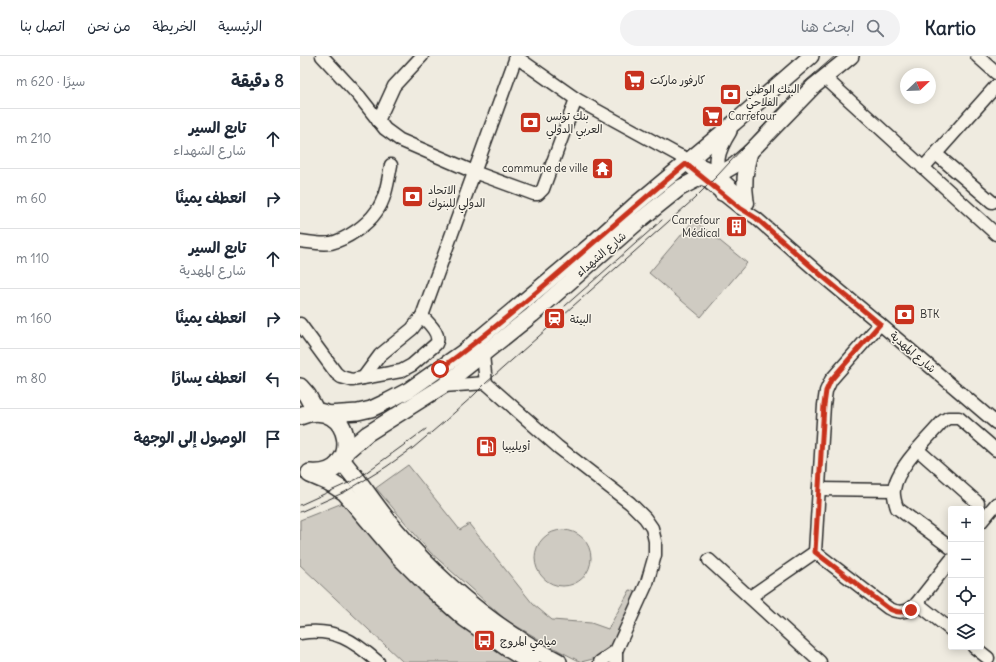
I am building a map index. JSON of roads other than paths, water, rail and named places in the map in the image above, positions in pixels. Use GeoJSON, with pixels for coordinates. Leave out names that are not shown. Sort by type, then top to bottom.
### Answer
{"type":"FeatureCollection","features":[{"type":"Feature","properties":{"kind":"highway"},"geometry":{"type":"LineString","coordinates":[[300,387],[307,396],[314,414],[335,419],[341,426],[347,443],[344,456],[335,467],[328,472],[319,474],[305,472]]}},
{"type":"Feature","properties":{"kind":"highway"},"geometry":{"type":"LineString","coordinates":[[344,456],[372,502],[396,531],[427,564],[474,607],[516,637],[558,662]]}},
{"type":"Feature","properties":{"kind":"highway"},"geometry":{"type":"LineString","coordinates":[[305,472],[331,483],[345,492],[400,557],[429,586],[465,618],[531,662]]}},
{"type":"Feature","properties":{"kind":"main road","name":"شارع الشهداء"},"geometry":{"type":"LineString","coordinates":[[314,414],[358,412],[371,409],[409,390],[440,369],[538,291],[685,160],[734,123],[811,56]]}},
{"type":"Feature","properties":{"kind":"main road","name":"شارع الشهداء"},"geometry":{"type":"LineString","coordinates":[[344,456],[367,434],[443,386],[537,310],[681,187],[701,177],[718,175],[735,165],[750,152],[824,77],[851,56]]}},
{"type":"Feature","properties":{"kind":"main road"},"geometry":{"type":"LineString","coordinates":[[722,193],[716,170],[716,162],[723,140],[734,123]]}},
{"type":"Feature","properties":{"kind":"main road"},"geometry":{"type":"LineString","coordinates":[[746,200],[744,192],[744,179],[750,152]]}},
{"type":"Feature","properties":{"kind":"street"},"geometry":{"type":"LineString","coordinates":[[322,56],[359,96],[385,129],[400,140],[474,172],[531,194],[538,194],[540,192],[576,98]]}},
{"type":"Feature","properties":{"kind":"street"},"geometry":{"type":"LineString","coordinates":[[378,121],[394,86],[422,56]]}},
{"type":"Feature","properties":{"kind":"street"},"geometry":{"type":"LineString","coordinates":[[976,56],[996,73]]}},
{"type":"Feature","properties":{"kind":"street"},"geometry":{"type":"LineString","coordinates":[[362,378],[380,355],[412,329],[422,316],[516,57],[576,98],[685,160],[704,166],[718,175],[746,200],[756,218]]}},
{"type":"Feature","properties":{"kind":"street"},"geometry":{"type":"LineString","coordinates":[[824,77],[996,234]]}},
{"type":"Feature","properties":{"kind":"street"},"geometry":{"type":"LineString","coordinates":[[923,168],[996,86]]}},
{"type":"Feature","properties":{"kind":"street"},"geometry":{"type":"LineString","coordinates":[[936,154],[992,202]]}},
{"type":"Feature","properties":{"kind":"street"},"geometry":{"type":"LineString","coordinates":[[685,160],[701,177],[740,208],[756,218]]}},
{"type":"Feature","properties":{"kind":"street"},"geometry":{"type":"LineString","coordinates":[[300,241],[318,244],[330,243],[343,238],[363,226],[377,212],[384,197],[391,165]]}},
{"type":"Feature","properties":{"kind":"street","name":"شارع المهدية"},"geometry":{"type":"LineString","coordinates":[[756,218],[996,423]]}},
{"type":"Feature","properties":{"kind":"street"},"geometry":{"type":"LineString","coordinates":[[300,324],[336,373],[341,377],[352,380],[394,373],[406,369],[436,344],[438,339],[437,334],[422,316]]}},
{"type":"Feature","properties":{"kind":"street"},"geometry":{"type":"LineString","coordinates":[[815,552],[826,391],[831,380],[880,324]]}},
{"type":"Feature","properties":{"kind":"street"},"geometry":{"type":"LineString","coordinates":[[483,354],[486,383],[558,447],[630,503],[645,518],[652,528],[655,541],[655,555],[647,584],[616,657],[600,662]]}},
{"type":"Feature","properties":{"kind":"street"},"geometry":{"type":"LineString","coordinates":[[443,386],[486,383]]}},
{"type":"Feature","properties":{"kind":"street"},"geometry":{"type":"LineString","coordinates":[[948,546],[897,508],[893,490],[899,473],[943,421],[954,417],[959,418],[996,450]]}},
{"type":"Feature","properties":{"kind":"street"},"geometry":{"type":"LineString","coordinates":[[918,450],[978,503]]}},
{"type":"Feature","properties":{"kind":"street"},"geometry":{"type":"LineString","coordinates":[[819,489],[893,490]]}},
{"type":"Feature","properties":{"kind":"street"},"geometry":{"type":"LineString","coordinates":[[984,518],[996,504]]}},
{"type":"Feature","properties":{"kind":"street"},"geometry":{"type":"LineString","coordinates":[[750,597],[815,552]]}},
{"type":"Feature","properties":{"kind":"street"},"geometry":{"type":"LineString","coordinates":[[815,552],[895,612],[911,610],[948,564]]}},
{"type":"Feature","properties":{"kind":"street"},"geometry":{"type":"LineString","coordinates":[[709,560],[820,662]]}},
{"type":"Feature","properties":{"kind":"street"},"geometry":{"type":"LineString","coordinates":[[917,604],[948,628]]}},
{"type":"Feature","properties":{"kind":"street"},"geometry":{"type":"LineString","coordinates":[[300,633],[321,631],[342,636],[360,646],[378,662]]}},
{"type":"Feature","properties":{"kind":"street"},"geometry":{"type":"LineString","coordinates":[[978,650],[988,658]]}},
{"type":"Feature","properties":{"kind":"tram line"},"geometry":{"type":"LineString","coordinates":[[300,512],[345,492],[386,467],[413,448],[445,421],[694,199],[799,87],[835,56]]}},
{"type":"Feature","properties":{"kind":"tram line"},"geometry":{"type":"LineString","coordinates":[[565,306],[662,220]]}},
{"type":"Feature","properties":{"kind":"tram line"},"geometry":{"type":"LineString","coordinates":[[300,505],[357,479],[426,429]]}},
{"type":"Feature","properties":{"kind":"place","name":"كارفور ماركت"},"geometry":{"type":"Point","coordinates":[634,80]}},
{"type":"Feature","properties":{"kind":"place","name":"البنك الوطني الفلاحي"},"geometry":{"type":"Point","coordinates":[731,95]}},
{"type":"Feature","properties":{"kind":"place","name":"Carrefour"},"geometry":{"type":"Point","coordinates":[712,116]}},
{"type":"Feature","properties":{"kind":"place","name":"بنك تونس العربي الدولي"},"geometry":{"type":"Point","coordinates":[531,122]}},
{"type":"Feature","properties":{"kind":"place","name":"commune de ville"},"geometry":{"type":"Point","coordinates":[603,168]}},
{"type":"Feature","properties":{"kind":"place","name":"الاتحاد الدولي للبنوك"},"geometry":{"type":"Point","coordinates":[413,196]}},
{"type":"Feature","properties":{"kind":"place","name":"Carrefour Médical"},"geometry":{"type":"Point","coordinates":[736,226]}},
{"type":"Feature","properties":{"kind":"place","name":"BTK"},"geometry":{"type":"Point","coordinates":[904,314]}},
{"type":"Feature","properties":{"kind":"place","name":"البيئة"},"geometry":{"type":"Point","coordinates":[554,319]}},
{"type":"Feature","properties":{"kind":"place","name":"أويليبيا"},"geometry":{"type":"Point","coordinates":[487,446]}},
{"type":"Feature","properties":{"kind":"place","name":"ميامي المروج"},"geometry":{"type":"Point","coordinates":[484,641]}}]}
